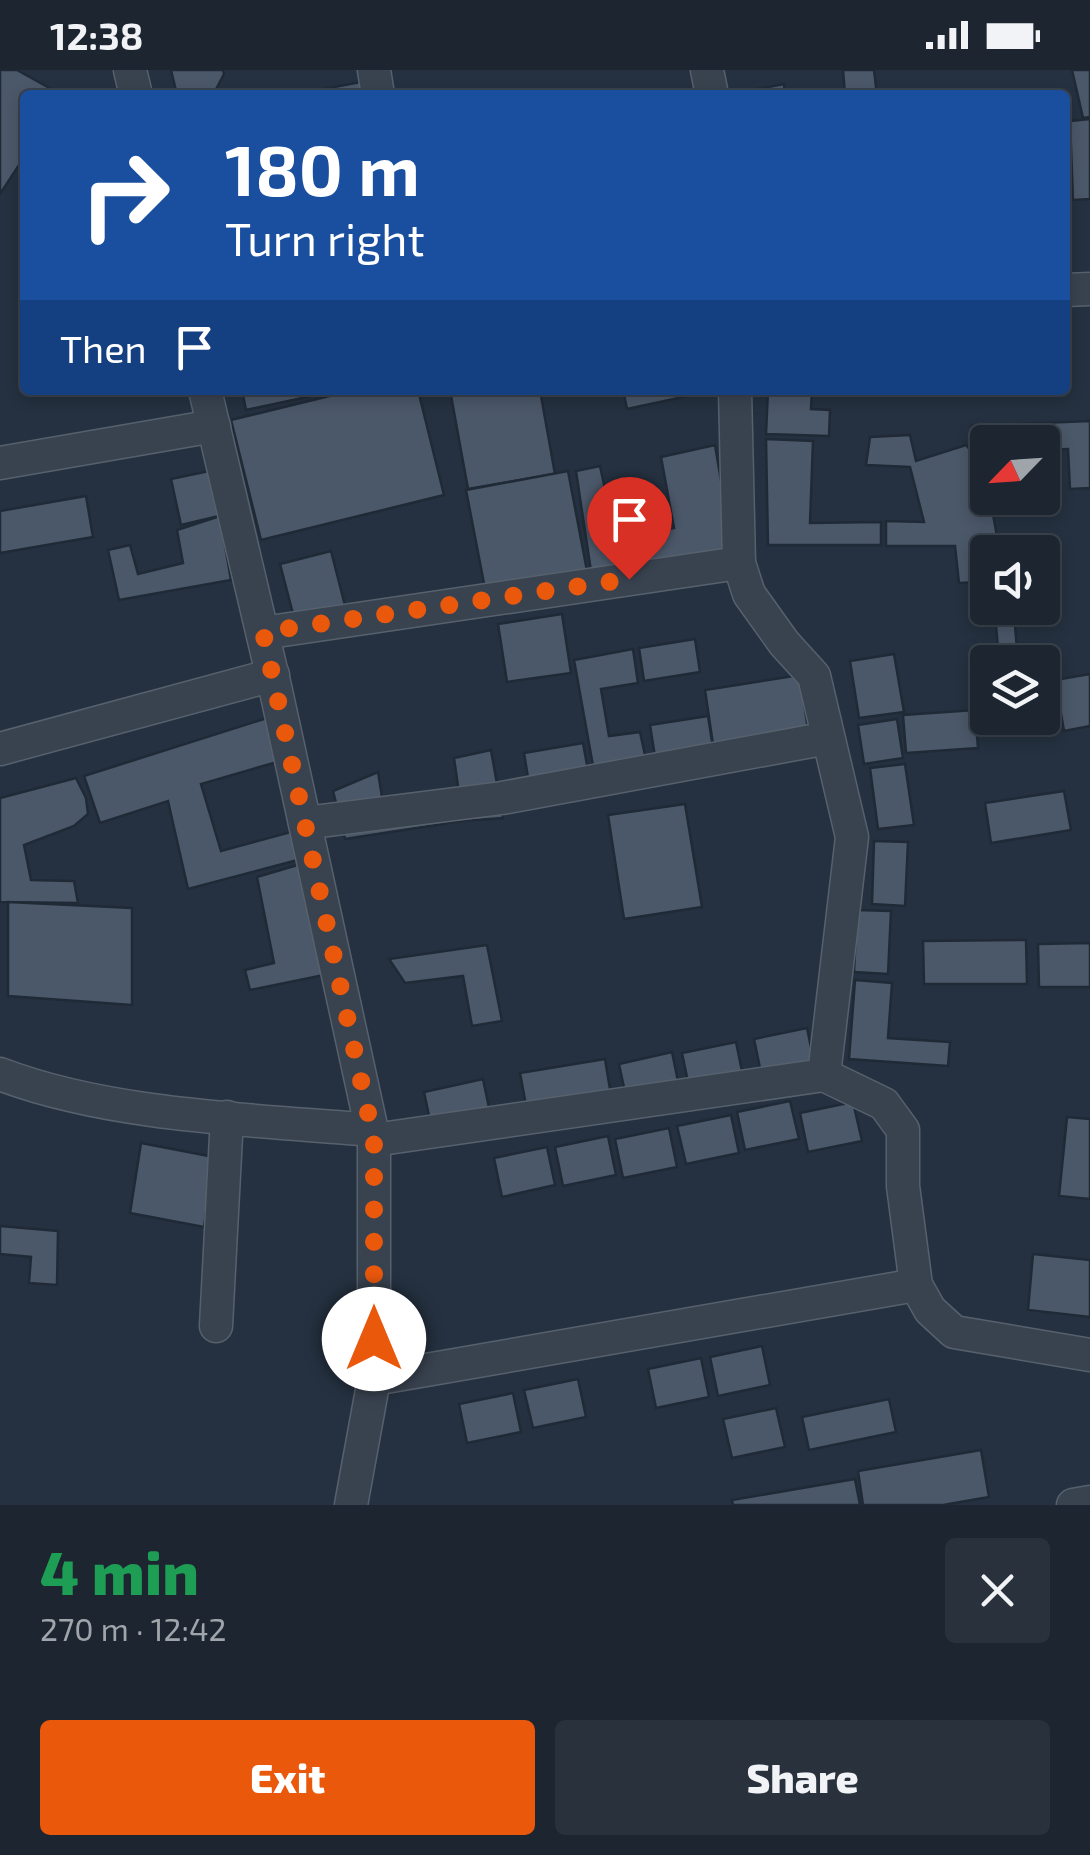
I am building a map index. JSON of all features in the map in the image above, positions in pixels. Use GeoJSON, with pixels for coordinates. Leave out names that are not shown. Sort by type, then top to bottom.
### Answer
{"type":"FeatureCollection","features":[{"type":"Feature","properties":{"kind":"street"},"geometry":{"type":"LineString","coordinates":[[207,395],[273,675],[373,1135],[374,1379],[352,1505]]}},
{"type":"Feature","properties":{"kind":"street"},"geometry":{"type":"LineString","coordinates":[[736,395],[739,563],[749,594],[784,644],[814,676],[852,837],[824,1075]]}},
{"type":"Feature","properties":{"kind":"street"},"geometry":{"type":"LineString","coordinates":[[0,462],[214,426]]}},
{"type":"Feature","properties":{"kind":"street"},"geometry":{"type":"LineString","coordinates":[[263,632],[739,563]]}},
{"type":"Feature","properties":{"kind":"street"},"geometry":{"type":"LineString","coordinates":[[0,749],[273,675]]}},
{"type":"Feature","properties":{"kind":"street"},"geometry":{"type":"LineString","coordinates":[[306,824],[502,798],[828,738]]}},
{"type":"Feature","properties":{"kind":"street"},"geometry":{"type":"LineString","coordinates":[[0,1074],[49,1091],[373,1135],[824,1075],[884,1104],[903,1130],[903,1186],[916,1285],[930,1310],[954,1332],[1090,1355]]}},
{"type":"Feature","properties":{"kind":"street"},"geometry":{"type":"LineString","coordinates":[[216,1326],[227,1117]]}},
{"type":"Feature","properties":{"kind":"street"},"geometry":{"type":"LineString","coordinates":[[374,1379],[916,1285]]}},
{"type":"Feature","properties":{"kind":"street"},"geometry":{"type":"LineString","coordinates":[[1074,1505],[1090,1502]]}},
{"type":"Feature","properties":{"kind":"building"},"geometry":{"type":"Polygon","coordinates":[[[0,70],[17,70],[53,90],[20,90],[20,164],[0,194],[0,70]]]}},
{"type":"Feature","properties":{"kind":"building"},"geometry":{"type":"Polygon","coordinates":[[[171,70],[223,70],[216,90],[176,90],[171,70]]]}},
{"type":"Feature","properties":{"kind":"building"},"geometry":{"type":"Polygon","coordinates":[[[843,70],[874,70],[876,90],[845,90],[843,70]]]}},
{"type":"Feature","properties":{"kind":"building"},"geometry":{"type":"Polygon","coordinates":[[[1072,70],[1090,70],[1090,117],[1083,118],[1072,70]]]}},
{"type":"Feature","properties":{"kind":"building"},"geometry":{"type":"Polygon","coordinates":[[[361,82],[362,90],[319,90],[361,82]]]}},
{"type":"Feature","properties":{"kind":"building"},"geometry":{"type":"Polygon","coordinates":[[[784,84],[785,90],[752,90],[784,84]]]}},
{"type":"Feature","properties":{"kind":"building"},"geometry":{"type":"Polygon","coordinates":[[[1090,119],[1090,199],[1073,200],[1070,121],[1090,119]]]}},
{"type":"Feature","properties":{"kind":"building"},"geometry":{"type":"Polygon","coordinates":[[[243,395],[316,395],[246,410],[243,395]]]}},
{"type":"Feature","properties":{"kind":"building"},"geometry":{"type":"Polygon","coordinates":[[[334,395],[419,395],[444,495],[261,540],[231,420],[334,395]]]}},
{"type":"Feature","properties":{"kind":"building"},"geometry":{"type":"Polygon","coordinates":[[[451,395],[541,395],[555,474],[468,489],[451,395]]]}},
{"type":"Feature","properties":{"kind":"building"},"geometry":{"type":"Polygon","coordinates":[[[624,395],[693,395],[627,409],[624,395]]]}},
{"type":"Feature","properties":{"kind":"building"},"geometry":{"type":"Polygon","coordinates":[[[768,395],[812,395],[811,409],[830,410],[829,436],[766,434],[768,395]]]}},
{"type":"Feature","properties":{"kind":"building"},"geometry":{"type":"Polygon","coordinates":[[[1090,421],[1090,488],[1070,489],[1068,449],[1060,449],[1060,425],[995,425],[1090,421]]]}},
{"type":"Feature","properties":{"kind":"building"},"geometry":{"type":"Polygon","coordinates":[[[910,435],[916,461],[966,445],[970,450],[970,515],[993,515],[997,535],[970,535],[970,582],[959,583],[955,546],[886,546],[886,521],[924,522],[910,467],[866,465],[870,437],[910,435]]]}},
{"type":"Feature","properties":{"kind":"building"},"geometry":{"type":"Polygon","coordinates":[[[766,439],[813,441],[810,523],[881,522],[881,545],[768,545],[766,439]]]}},
{"type":"Feature","properties":{"kind":"building"},"geometry":{"type":"Polygon","coordinates":[[[715,445],[733,552],[592,578],[576,471],[600,466],[616,539],[674,528],[661,457],[715,445]]]}},
{"type":"Feature","properties":{"kind":"building"},"geometry":{"type":"Polygon","coordinates":[[[209,471],[219,516],[181,525],[171,479],[209,471]]]}},
{"type":"Feature","properties":{"kind":"building"},"geometry":{"type":"Polygon","coordinates":[[[568,471],[588,576],[486,594],[466,490],[568,471]]]}},
{"type":"Feature","properties":{"kind":"building"},"geometry":{"type":"Polygon","coordinates":[[[86,496],[93,537],[0,553],[0,511],[86,496]]]}},
{"type":"Feature","properties":{"kind":"building"},"geometry":{"type":"Polygon","coordinates":[[[220,516],[231,580],[119,600],[108,550],[130,545],[138,574],[183,563],[177,530],[220,516]]]}},
{"type":"Feature","properties":{"kind":"building"},"geometry":{"type":"Polygon","coordinates":[[[331,551],[350,625],[299,637],[280,564],[331,551]]]}},
{"type":"Feature","properties":{"kind":"building"},"geometry":{"type":"Polygon","coordinates":[[[562,614],[571,673],[507,682],[498,624],[562,614]]]}},
{"type":"Feature","properties":{"kind":"building"},"geometry":{"type":"Polygon","coordinates":[[[996,625],[1015,625],[1017,645],[998,645],[996,625]]]}},
{"type":"Feature","properties":{"kind":"building"},"geometry":{"type":"Polygon","coordinates":[[[695,639],[700,672],[644,681],[639,648],[695,639]]]}},
{"type":"Feature","properties":{"kind":"building"},"geometry":{"type":"Polygon","coordinates":[[[633,649],[638,683],[601,689],[609,736],[640,732],[650,778],[597,788],[574,660],[633,649]]]}},
{"type":"Feature","properties":{"kind":"building"},"geometry":{"type":"Polygon","coordinates":[[[894,654],[904,712],[859,718],[850,661],[894,654]]]}},
{"type":"Feature","properties":{"kind":"building"},"geometry":{"type":"Polygon","coordinates":[[[1090,674],[1090,726],[1064,731],[1060,679],[1090,674]]]}},
{"type":"Feature","properties":{"kind":"building"},"geometry":{"type":"Polygon","coordinates":[[[800,675],[811,750],[716,765],[705,690],[800,675]]]}},
{"type":"Feature","properties":{"kind":"building"},"geometry":{"type":"Polygon","coordinates":[[[970,710],[970,735],[977,735],[978,748],[906,753],[903,715],[970,710]]]}},
{"type":"Feature","properties":{"kind":"building"},"geometry":{"type":"Polygon","coordinates":[[[708,716],[716,767],[658,776],[650,725],[708,716]]]}},
{"type":"Feature","properties":{"kind":"building"},"geometry":{"type":"Polygon","coordinates":[[[267,718],[277,762],[201,784],[221,851],[298,830],[305,858],[188,889],[168,801],[100,823],[84,776],[267,718]]]}},
{"type":"Feature","properties":{"kind":"building"},"geometry":{"type":"Polygon","coordinates":[[[897,719],[903,758],[864,764],[858,725],[897,719]]]}},
{"type":"Feature","properties":{"kind":"building"},"geometry":{"type":"Polygon","coordinates":[[[583,743],[592,792],[532,802],[524,753],[583,743]]]}},
{"type":"Feature","properties":{"kind":"building"},"geometry":{"type":"Polygon","coordinates":[[[491,750],[503,818],[463,821],[454,758],[491,750]]]}},
{"type":"Feature","properties":{"kind":"building"},"geometry":{"type":"Polygon","coordinates":[[[905,764],[914,825],[878,829],[870,768],[905,764]]]}},
{"type":"Feature","properties":{"kind":"building"},"geometry":{"type":"Polygon","coordinates":[[[378,772],[384,809],[458,798],[462,821],[345,839],[333,791],[378,772]]]}},
{"type":"Feature","properties":{"kind":"building"},"geometry":{"type":"Polygon","coordinates":[[[76,778],[86,798],[88,814],[74,826],[24,845],[31,880],[74,881],[78,903],[0,902],[0,798],[76,778]]]}},
{"type":"Feature","properties":{"kind":"building"},"geometry":{"type":"Polygon","coordinates":[[[1064,791],[1071,830],[991,843],[985,803],[1064,791]]]}},
{"type":"Feature","properties":{"kind":"building"},"geometry":{"type":"Polygon","coordinates":[[[685,804],[702,907],[624,919],[608,815],[685,804]]]}},
{"type":"Feature","properties":{"kind":"building"},"geometry":{"type":"Polygon","coordinates":[[[874,841],[908,842],[905,906],[872,904],[874,841]]]}},
{"type":"Feature","properties":{"kind":"building"},"geometry":{"type":"Polygon","coordinates":[[[301,864],[324,975],[250,990],[245,970],[274,963],[257,877],[301,864]]]}},
{"type":"Feature","properties":{"kind":"building"},"geometry":{"type":"Polygon","coordinates":[[[8,902],[132,908],[132,1005],[8,996],[8,902]]]}},
{"type":"Feature","properties":{"kind":"building"},"geometry":{"type":"Polygon","coordinates":[[[857,910],[891,911],[888,974],[854,972],[857,910]]]}},
{"type":"Feature","properties":{"kind":"building"},"geometry":{"type":"Polygon","coordinates":[[[1026,940],[1027,984],[924,984],[923,941],[1026,940]]]}},
{"type":"Feature","properties":{"kind":"building"},"geometry":{"type":"Polygon","coordinates":[[[1090,943],[1090,987],[1039,987],[1038,944],[1090,943]]]}},
{"type":"Feature","properties":{"kind":"building"},"geometry":{"type":"Polygon","coordinates":[[[487,945],[502,1021],[472,1026],[463,976],[405,983],[389,959],[487,945]]]}},
{"type":"Feature","properties":{"kind":"building"},"geometry":{"type":"Polygon","coordinates":[[[855,980],[892,983],[888,1038],[950,1042],[948,1066],[849,1059],[855,980]]]}},
{"type":"Feature","properties":{"kind":"building"},"geometry":{"type":"Polygon","coordinates":[[[807,1028],[815,1067],[762,1078],[754,1039],[807,1028]]]}},
{"type":"Feature","properties":{"kind":"building"},"geometry":{"type":"Polygon","coordinates":[[[736,1042],[744,1081],[690,1092],[682,1053],[736,1042]]]}},
{"type":"Feature","properties":{"kind":"building"},"geometry":{"type":"Polygon","coordinates":[[[672,1052],[680,1091],[627,1102],[619,1064],[672,1052]]]}},
{"type":"Feature","properties":{"kind":"building"},"geometry":{"type":"Polygon","coordinates":[[[605,1059],[612,1101],[528,1116],[520,1073],[605,1059]]]}},
{"type":"Feature","properties":{"kind":"building"},"geometry":{"type":"Polygon","coordinates":[[[483,1079],[492,1122],[433,1135],[424,1092],[483,1079]]]}},
{"type":"Feature","properties":{"kind":"building"},"geometry":{"type":"Polygon","coordinates":[[[790,1101],[799,1139],[745,1150],[737,1112],[790,1101]]]}},
{"type":"Feature","properties":{"kind":"building"},"geometry":{"type":"Polygon","coordinates":[[[853,1102],[862,1141],[808,1152],[800,1113],[853,1102]]]}},
{"type":"Feature","properties":{"kind":"building"},"geometry":{"type":"Polygon","coordinates":[[[731,1115],[739,1153],[686,1164],[677,1126],[731,1115]]]}},
{"type":"Feature","properties":{"kind":"building"},"geometry":{"type":"Polygon","coordinates":[[[1067,1117],[1090,1119],[1090,1199],[1059,1196],[1067,1117]]]}},
{"type":"Feature","properties":{"kind":"building"},"geometry":{"type":"Polygon","coordinates":[[[669,1128],[677,1167],[623,1178],[615,1139],[669,1128]]]}},
{"type":"Feature","properties":{"kind":"building"},"geometry":{"type":"Polygon","coordinates":[[[608,1136],[616,1175],[563,1186],[555,1147],[608,1136]]]}},
{"type":"Feature","properties":{"kind":"building"},"geometry":{"type":"Polygon","coordinates":[[[141,1143],[214,1157],[204,1227],[130,1213],[141,1143]]]}},
{"type":"Feature","properties":{"kind":"building"},"geometry":{"type":"Polygon","coordinates":[[[547,1147],[555,1185],[502,1197],[494,1158],[547,1147]]]}},
{"type":"Feature","properties":{"kind":"building"},"geometry":{"type":"Polygon","coordinates":[[[0,1226],[58,1231],[57,1285],[29,1283],[31,1257],[0,1254],[0,1226]]]}},
{"type":"Feature","properties":{"kind":"building"},"geometry":{"type":"Polygon","coordinates":[[[1033,1254],[1090,1260],[1090,1317],[1028,1310],[1033,1254]]]}},
{"type":"Feature","properties":{"kind":"building"},"geometry":{"type":"Polygon","coordinates":[[[762,1346],[770,1385],[718,1396],[710,1357],[762,1346]]]}},
{"type":"Feature","properties":{"kind":"building"},"geometry":{"type":"Polygon","coordinates":[[[701,1358],[709,1397],[656,1408],[648,1369],[701,1358]]]}},
{"type":"Feature","properties":{"kind":"building"},"geometry":{"type":"Polygon","coordinates":[[[578,1379],[586,1417],[533,1428],[524,1390],[578,1379]]]}},
{"type":"Feature","properties":{"kind":"building"},"geometry":{"type":"Polygon","coordinates":[[[513,1393],[521,1432],[467,1443],[459,1404],[513,1393]]]}},
{"type":"Feature","properties":{"kind":"building"},"geometry":{"type":"Polygon","coordinates":[[[889,1399],[896,1432],[809,1450],[802,1417],[889,1399]]]}},
{"type":"Feature","properties":{"kind":"building"},"geometry":{"type":"Polygon","coordinates":[[[776,1408],[785,1447],[732,1458],[723,1419],[776,1408]]]}},
{"type":"Feature","properties":{"kind":"building"},"geometry":{"type":"Polygon","coordinates":[[[981,1450],[989,1497],[943,1505],[863,1505],[858,1471],[981,1450]]]}},
{"type":"Feature","properties":{"kind":"building"},"geometry":{"type":"Polygon","coordinates":[[[855,1479],[860,1505],[733,1505],[732,1500],[855,1479]]]}},
{"type":"Feature","properties":{"kind":"route"},"geometry":{"type":"LineString","coordinates":[[374,1339],[374,1140],[263,632],[629,579]]}}]}
